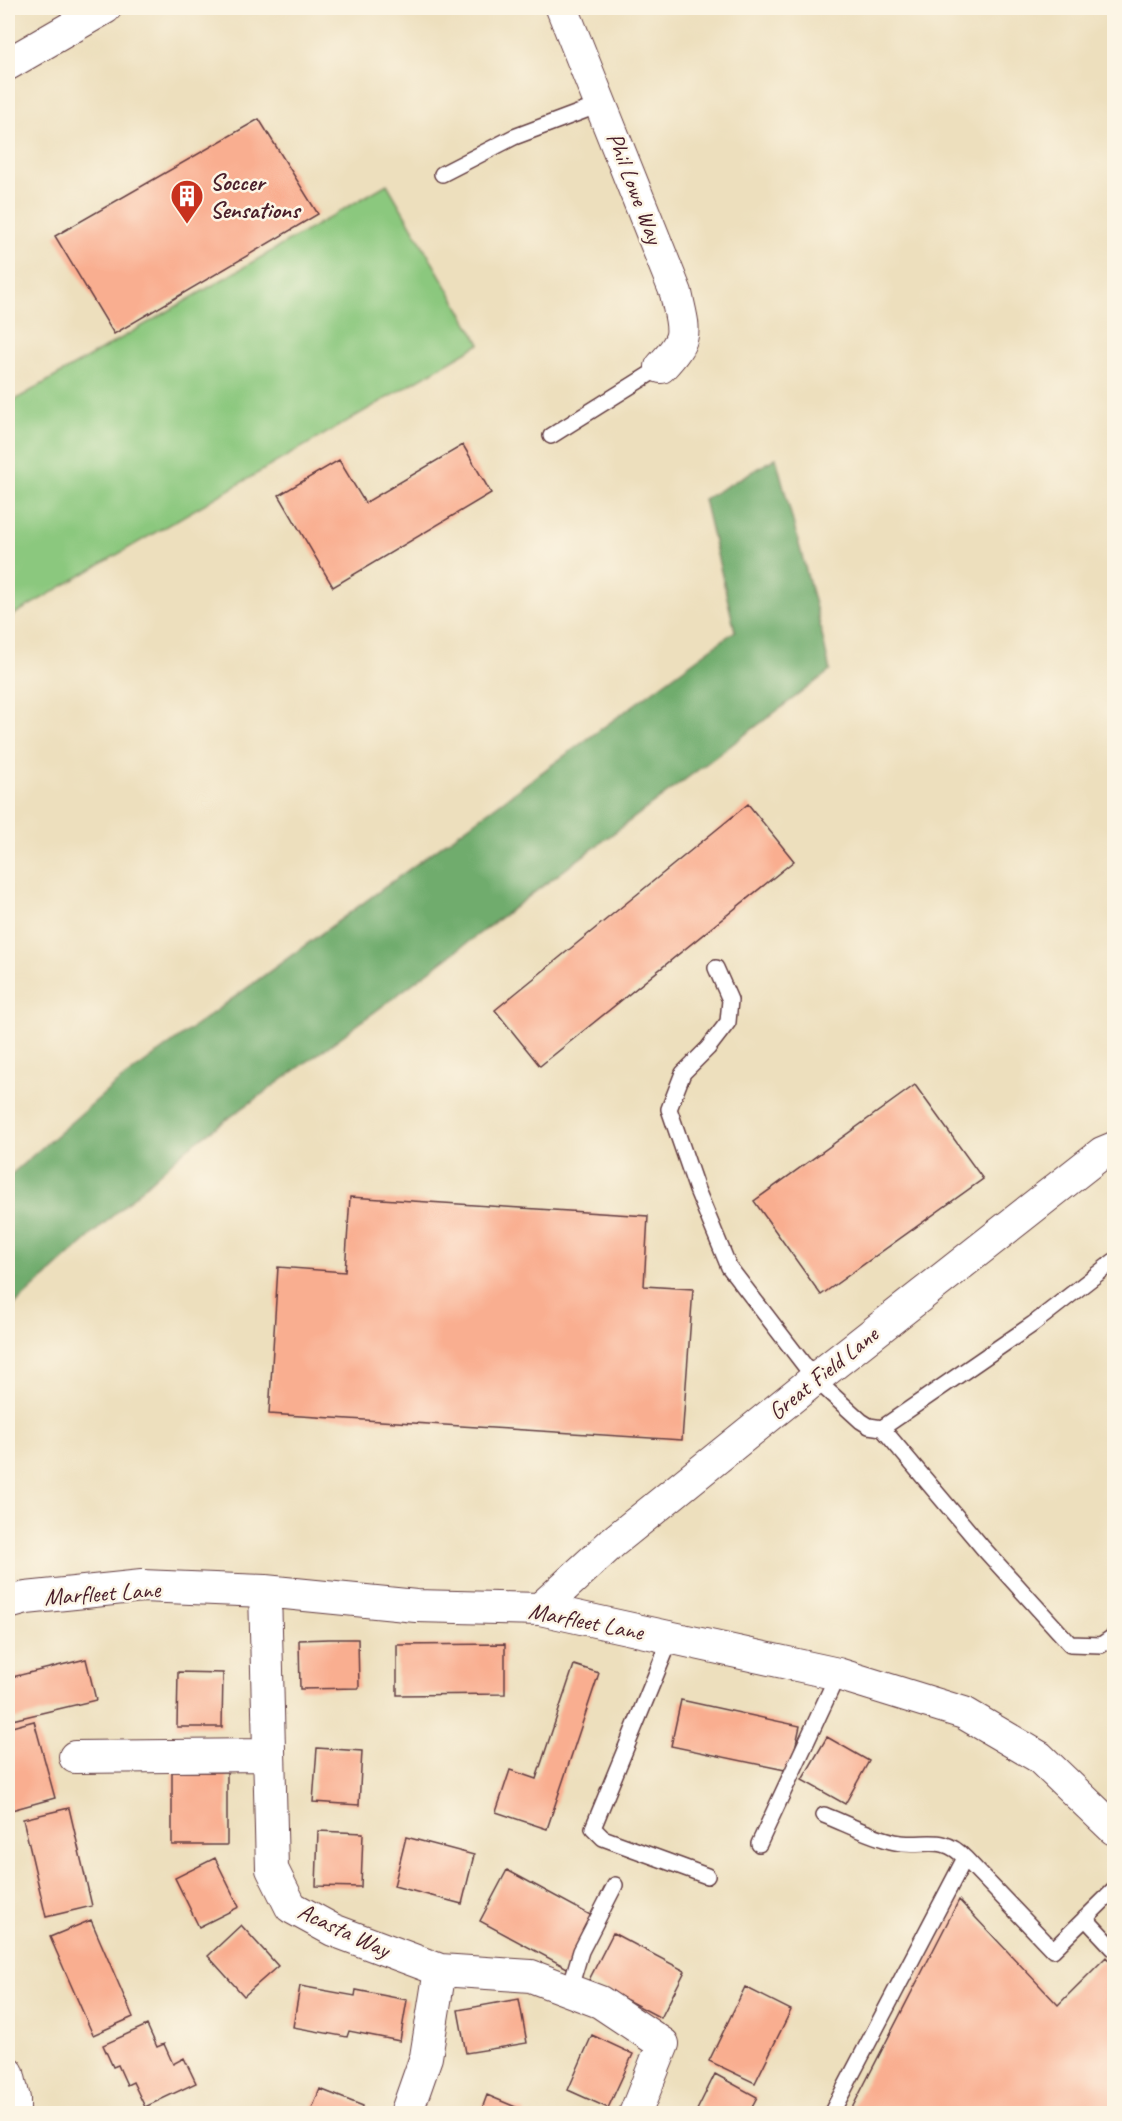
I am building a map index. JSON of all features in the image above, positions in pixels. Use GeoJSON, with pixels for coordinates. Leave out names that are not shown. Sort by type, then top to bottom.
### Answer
{"type":"FeatureCollection","features":[{"type":"Feature","properties":{"kind":"street"},"geometry":{"type":"LineString","coordinates":[[8,64],[105,8]]}},
{"type":"Feature","properties":{"kind":"street","name":"Phil Lowe Way"},"geometry":{"type":"LineString","coordinates":[[562,8],[676,293],[684,331],[677,350],[661,367]]}},
{"type":"Feature","properties":{"kind":"street","name":"Great Field Lane"},"geometry":{"type":"LineString","coordinates":[[540,1609],[613,1542],[815,1378],[1102,1153],[1114,1148]]}},
{"type":"Feature","properties":{"kind":"street","name":"Marfleet Lane"},"geometry":{"type":"LineString","coordinates":[[8,1603],[26,1598],[142,1586],[265,1591],[416,1606],[540,1609],[838,1674],[964,1713],[1039,1756],[1114,1829]]}},
{"type":"Feature","properties":{"kind":"street","name":"Acasta Way"},"geometry":{"type":"LineString","coordinates":[[265,1591],[272,1869],[291,1907],[333,1930],[440,1970],[531,1976],[600,2002],[663,2044],[635,2114]]}},
{"type":"Feature","properties":{"kind":"street"},"geometry":{"type":"LineString","coordinates":[[75,1757],[269,1755]]}},
{"type":"Feature","properties":{"kind":"street"},"geometry":{"type":"LineString","coordinates":[[406,2114],[426,2057],[440,1970]]}},
{"type":"Feature","properties":{"kind":"street"},"geometry":{"type":"LineString","coordinates":[[8,2073],[14,2099],[14,2114]]}},
{"type":"Feature","properties":{"kind":"lane"},"geometry":{"type":"LineString","coordinates":[[442,174],[514,136],[602,104]]}},
{"type":"Feature","properties":{"kind":"lane"},"geometry":{"type":"LineString","coordinates":[[551,436],[661,367]]}},
{"type":"Feature","properties":{"kind":"lane"},"geometry":{"type":"LineString","coordinates":[[716,968],[730,1000],[728,1022],[708,1048],[683,1073],[669,1109],[697,1190],[729,1267],[815,1378],[861,1421],[869,1426],[882,1428],[983,1548],[1070,1644],[1101,1645],[1114,1636]]}},
{"type":"Feature","properties":{"kind":"lane"},"geometry":{"type":"LineString","coordinates":[[882,1428],[1034,1324],[1114,1261]]}},
{"type":"Feature","properties":{"kind":"lane"},"geometry":{"type":"LineString","coordinates":[[670,1638],[593,1828],[603,1838],[707,1876]]}},
{"type":"Feature","properties":{"kind":"lane"},"geometry":{"type":"LineString","coordinates":[[759,1844],[838,1674]]}},
{"type":"Feature","properties":{"kind":"lane"},"geometry":{"type":"LineString","coordinates":[[824,1815],[896,1842],[945,1843],[956,1848],[1053,1950],[1114,1890]]}},
{"type":"Feature","properties":{"kind":"lane"},"geometry":{"type":"LineString","coordinates":[[831,2114],[965,1858]]}},
{"type":"Feature","properties":{"kind":"lane"},"geometry":{"type":"LineString","coordinates":[[569,1991],[581,1951],[615,1885]]}},
{"type":"Feature","properties":{"kind":"lane"},"geometry":{"type":"LineString","coordinates":[[1085,1918],[1114,1949]]}},
{"type":"Feature","properties":{"kind":"green space"},"geometry":{"type":"Polygon","coordinates":[[[387,184],[480,344],[8,618],[8,404],[387,184]]]}},
{"type":"Feature","properties":{"kind":"green space"},"geometry":{"type":"Polygon","coordinates":[[[776,458],[817,612],[830,671],[329,1046],[187,1148],[8,1311],[8,1177],[113,1086],[735,631],[704,499],[776,458]]]}},
{"type":"Feature","properties":{"kind":"building","name":"Soccer Sensations"},"geometry":{"type":"Polygon","coordinates":[[[259,119],[318,214],[114,334],[55,236],[259,119]]]}},
{"type":"Feature","properties":{"kind":"building"},"geometry":{"type":"Polygon","coordinates":[[[463,445],[491,493],[333,587],[279,495],[339,460],[365,503],[463,445]]]}},
{"type":"Feature","properties":{"kind":"building"},"geometry":{"type":"Polygon","coordinates":[[[748,804],[794,861],[540,1066],[495,1010],[748,804]]]}},
{"type":"Feature","properties":{"kind":"building"},"geometry":{"type":"Polygon","coordinates":[[[915,1085],[983,1179],[821,1295],[754,1201],[915,1085]]]}},
{"type":"Feature","properties":{"kind":"building"},"geometry":{"type":"Polygon","coordinates":[[[350,1197],[648,1216],[644,1286],[693,1289],[682,1440],[269,1414],[278,1267],[345,1272],[350,1197]]]}},
{"type":"Feature","properties":{"kind":"building"},"geometry":{"type":"Polygon","coordinates":[[[358,1639],[359,1688],[300,1689],[299,1640],[358,1639]]]}},
{"type":"Feature","properties":{"kind":"building"},"geometry":{"type":"Polygon","coordinates":[[[505,1644],[505,1694],[397,1695],[397,1645],[505,1644]]]}},
{"type":"Feature","properties":{"kind":"building"},"geometry":{"type":"Polygon","coordinates":[[[86,1659],[96,1700],[8,1721],[8,1678],[86,1659]]]}},
{"type":"Feature","properties":{"kind":"building"},"geometry":{"type":"Polygon","coordinates":[[[574,1665],[599,1673],[547,1829],[496,1812],[510,1770],[536,1779],[574,1665]]]}},
{"type":"Feature","properties":{"kind":"building"},"geometry":{"type":"Polygon","coordinates":[[[178,1672],[223,1673],[222,1727],[177,1727],[178,1672]]]}},
{"type":"Feature","properties":{"kind":"building"},"geometry":{"type":"Polygon","coordinates":[[[681,1700],[800,1726],[790,1771],[671,1746],[681,1700]]]}},
{"type":"Feature","properties":{"kind":"building"},"geometry":{"type":"Polygon","coordinates":[[[34,1721],[55,1798],[8,1811],[8,1728],[34,1721]]]}},
{"type":"Feature","properties":{"kind":"building"},"geometry":{"type":"Polygon","coordinates":[[[827,1737],[869,1761],[845,1804],[802,1780],[827,1737]]]}},
{"type":"Feature","properties":{"kind":"building"},"geometry":{"type":"Polygon","coordinates":[[[317,1748],[362,1751],[359,1805],[313,1802],[317,1748]]]}},
{"type":"Feature","properties":{"kind":"building"},"geometry":{"type":"Polygon","coordinates":[[[172,1772],[227,1772],[227,1845],[172,1845],[172,1772]]]}},
{"type":"Feature","properties":{"kind":"building"},"geometry":{"type":"Polygon","coordinates":[[[69,1808],[92,1906],[46,1917],[23,1819],[69,1808]]]}},
{"type":"Feature","properties":{"kind":"building"},"geometry":{"type":"Polygon","coordinates":[[[318,1831],[363,1833],[361,1887],[316,1886],[318,1831]]]}},
{"type":"Feature","properties":{"kind":"building"},"geometry":{"type":"Polygon","coordinates":[[[406,1837],[474,1855],[462,1904],[394,1886],[406,1837]]]}},
{"type":"Feature","properties":{"kind":"building"},"geometry":{"type":"Polygon","coordinates":[[[215,1858],[239,1907],[199,1927],[175,1878],[215,1858]]]}},
{"type":"Feature","properties":{"kind":"building"},"geometry":{"type":"Polygon","coordinates":[[[507,1870],[596,1918],[569,1969],[480,1921],[507,1870]]]}},
{"type":"Feature","properties":{"kind":"building"},"geometry":{"type":"Polygon","coordinates":[[[959,1900],[1058,2005],[1106,1957],[1114,1966],[1114,2114],[849,2114],[959,1900]]]}},
{"type":"Feature","properties":{"kind":"building"},"geometry":{"type":"Polygon","coordinates":[[[91,1920],[133,2017],[93,2035],[50,1937],[91,1920]]]}},
{"type":"Feature","properties":{"kind":"building"},"geometry":{"type":"Polygon","coordinates":[[[241,1925],[278,1966],[244,1996],[208,1956],[241,1925]]]}},
{"type":"Feature","properties":{"kind":"building"},"geometry":{"type":"Polygon","coordinates":[[[613,1933],[685,1971],[661,2018],[589,1980],[613,1933]]]}},
{"type":"Feature","properties":{"kind":"building"},"geometry":{"type":"Polygon","coordinates":[[[300,1986],[355,1996],[356,1990],[407,2000],[400,2041],[349,2031],[347,2037],[293,2027],[300,1986]]]}},
{"type":"Feature","properties":{"kind":"building"},"geometry":{"type":"Polygon","coordinates":[[[745,1987],[791,2010],[755,2083],[709,2061],[745,1987]]]}},
{"type":"Feature","properties":{"kind":"building"},"geometry":{"type":"Polygon","coordinates":[[[519,1999],[527,2043],[466,2053],[458,2010],[519,1999]]]}},
{"type":"Feature","properties":{"kind":"building"},"geometry":{"type":"Polygon","coordinates":[[[147,2025],[157,2047],[164,2044],[173,2064],[184,2058],[196,2083],[145,2107],[133,2082],[127,2085],[118,2065],[113,2067],[103,2045],[147,2025]]]}},
{"type":"Feature","properties":{"kind":"building"},"geometry":{"type":"Polygon","coordinates":[[[592,2035],[633,2054],[608,2108],[568,2090],[592,2035]]]}},
{"type":"Feature","properties":{"kind":"building"},"geometry":{"type":"Polygon","coordinates":[[[715,2074],[757,2097],[748,2114],[695,2114],[715,2074]]]}},
{"type":"Feature","properties":{"kind":"building"},"geometry":{"type":"Polygon","coordinates":[[[320,2089],[363,2106],[360,2114],[310,2114],[320,2089]]]}},
{"type":"Feature","properties":{"kind":"building"},"geometry":{"type":"Polygon","coordinates":[[[487,2095],[525,2111],[524,2114],[480,2114],[487,2095]]]}},
{"type":"Feature","properties":{"kind":"place","name":"Soccer Sensations"},"geometry":{"type":"Point","coordinates":[187,225]}}]}
